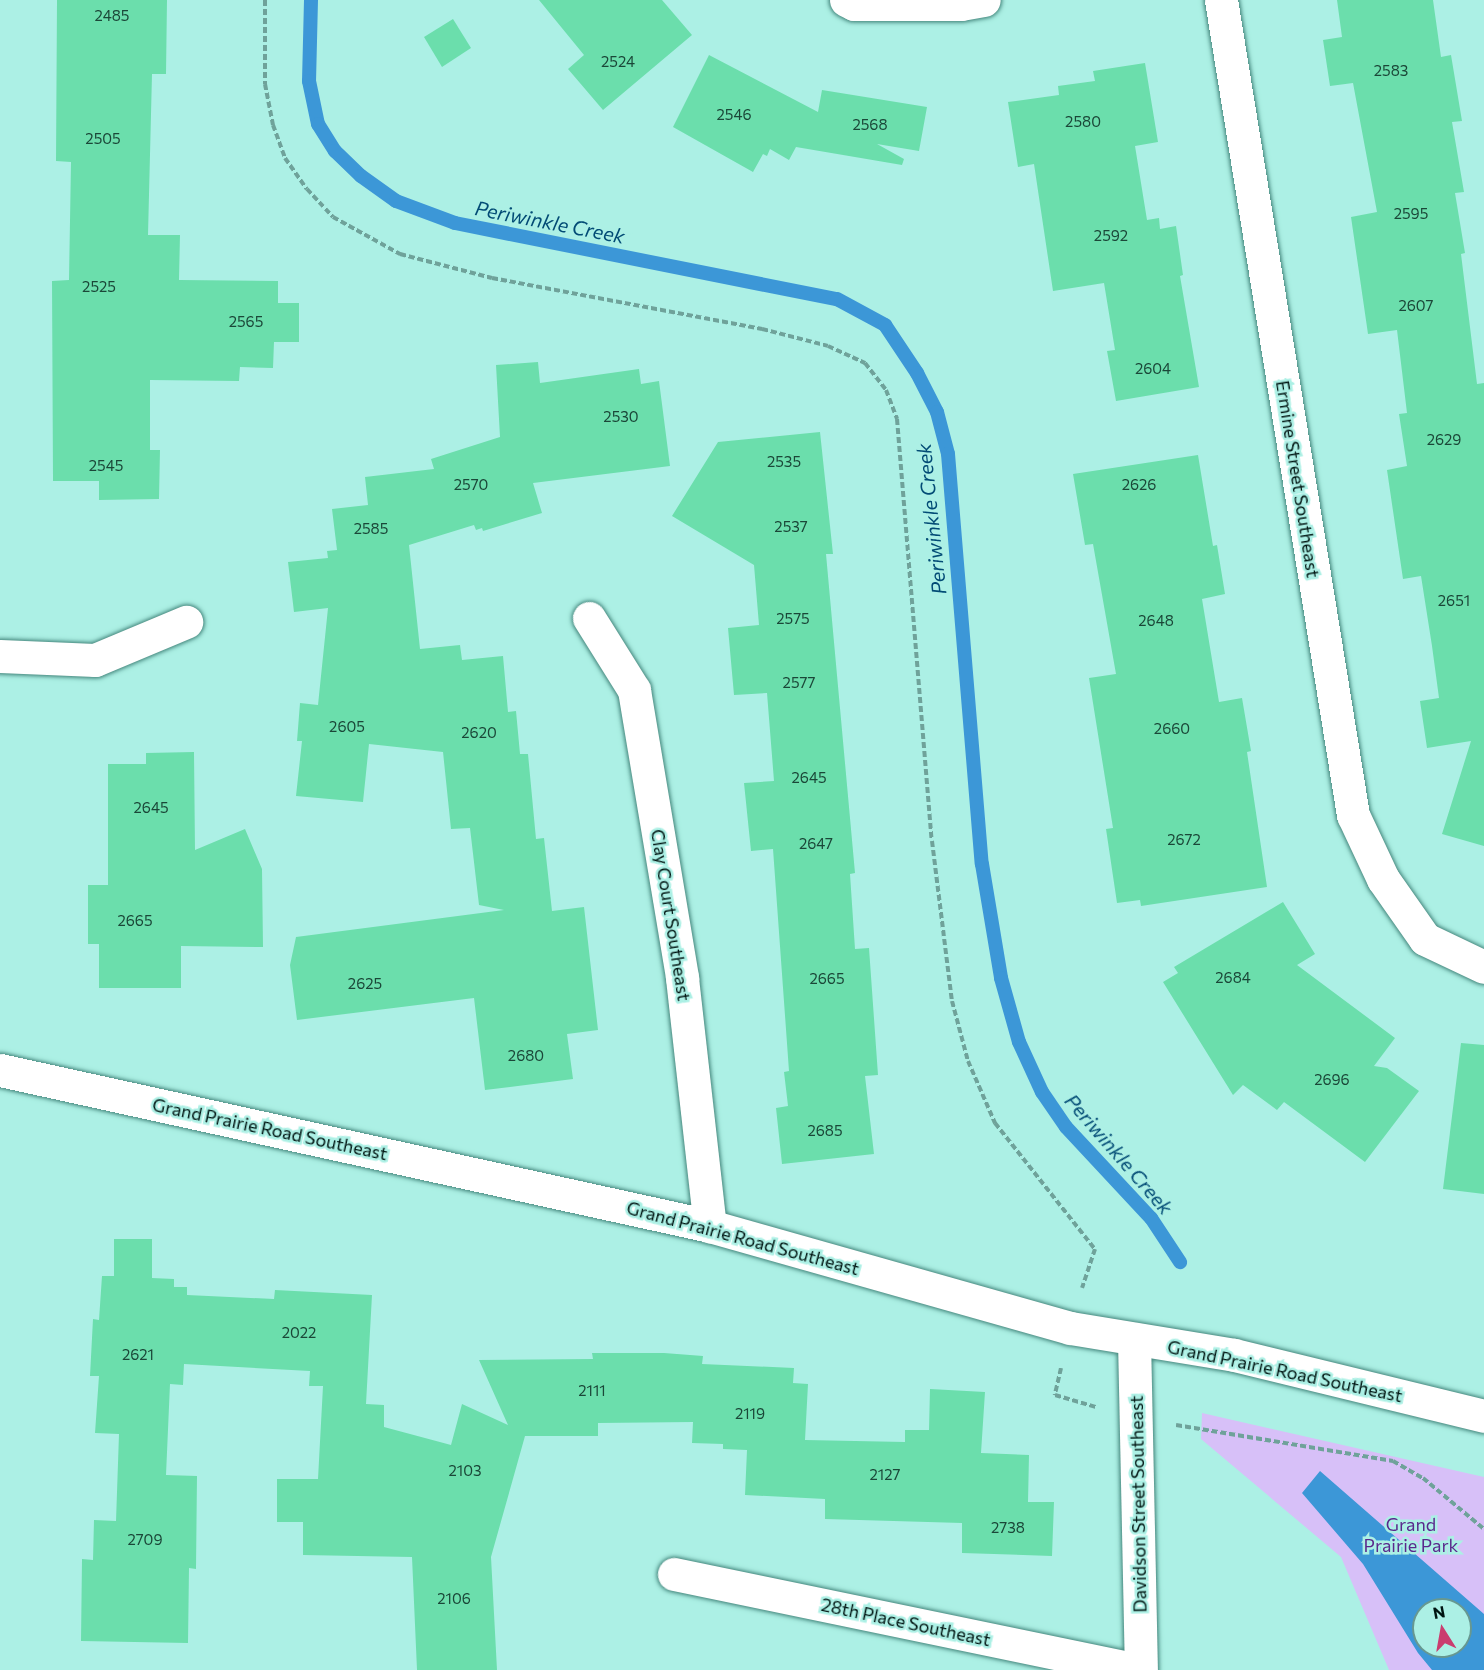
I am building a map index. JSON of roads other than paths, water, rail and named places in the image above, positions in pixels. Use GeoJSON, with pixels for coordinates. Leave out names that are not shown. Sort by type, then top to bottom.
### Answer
{"type":"FeatureCollection","features":[{"type":"Feature","properties":{"kind":"street"},"geometry":{"type":"LineString","coordinates":[[846,0],[854,4],[961,4],[984,0]]}},
{"type":"Feature","properties":{"kind":"street","name":"Ermine Street Southeast"},"geometry":{"type":"LineString","coordinates":[[1221,0],[1353,815],[1383,879],[1425,939],[1484,967]]}},
{"type":"Feature","properties":{"kind":"street","name":"Clay Court Southeast"},"geometry":{"type":"LineString","coordinates":[[589,618],[634,690],[682,978],[710,1226]]}},
{"type":"Feature","properties":{"kind":"street"},"geometry":{"type":"LineString","coordinates":[[0,656],[95,660],[186,622]]}},
{"type":"Feature","properties":{"kind":"street","name":"Grand Prairie Road Southeast"},"geometry":{"type":"LineString","coordinates":[[0,1070],[710,1226],[1070,1328],[1234,1355],[1484,1416]]}},
{"type":"Feature","properties":{"kind":"street","name":"Davidson Street Southeast"},"geometry":{"type":"LineString","coordinates":[[1134,1339],[1139,1670]]}},
{"type":"Feature","properties":{"kind":"street","name":"28th Place Southeast"},"geometry":{"type":"LineString","coordinates":[[674,1574],[1139,1670]]}},
{"type":"Feature","properties":{"kind":"water"},"geometry":{"type":"Polygon","coordinates":[[[1320,1471],[1466,1598],[1412,1598],[1412,1643],[1363,1564],[1302,1493],[1320,1471]]]}},
{"type":"Feature","properties":{"kind":"water"},"geometry":{"type":"Polygon","coordinates":[[[1472,1604],[1484,1614],[1484,1670],[1432,1670],[1422,1658],[1472,1658],[1472,1604]]]}},
{"type":"Feature","properties":{"kind":"waterway","name":"Periwinkle Creek"},"geometry":{"type":"LineString","coordinates":[[311,0],[309,81],[318,124],[335,151],[361,176],[396,201],[455,223],[837,299],[885,325],[917,373],[937,412],[948,454],[982,864],[1001,978],[1019,1042],[1042,1092],[1066,1127],[1151,1218],[1180,1262]]}},
{"type":"Feature","properties":{"kind":"park label","name":"Grand Prairie Park"},"geometry":{"type":"Point","coordinates":[1411,1535]}}]}
